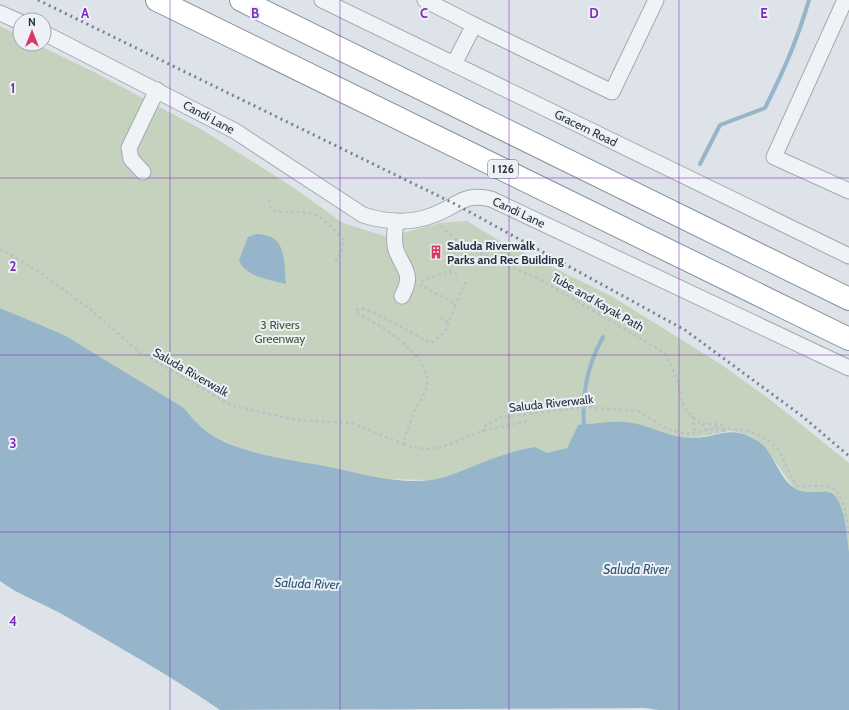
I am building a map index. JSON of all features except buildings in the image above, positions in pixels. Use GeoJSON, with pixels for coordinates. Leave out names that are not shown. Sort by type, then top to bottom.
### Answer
{"type":"FeatureCollection","features":[{"type":"Feature","properties":{"kind":"highway","name":"I 126"},"geometry":{"type":"LineString","coordinates":[[157,0],[849,339]]}},
{"type":"Feature","properties":{"kind":"highway"},"geometry":{"type":"LineString","coordinates":[[241,0],[849,298]]}},
{"type":"Feature","properties":{"kind":"highway"},"geometry":{"type":"LineString","coordinates":[[782,266],[849,289]]}},
{"type":"Feature","properties":{"kind":"street"},"geometry":{"type":"LineString","coordinates":[[425,0],[612,92],[656,0]]}},
{"type":"Feature","properties":{"kind":"street"},"geometry":{"type":"LineString","coordinates":[[845,0],[774,157],[849,191]]}},
{"type":"Feature","properties":{"kind":"street","name":"Gracern Road"},"geometry":{"type":"LineString","coordinates":[[327,1],[849,256]]}},
{"type":"Feature","properties":{"kind":"street"},"geometry":{"type":"LineString","coordinates":[[0,13],[12,18]]}},
{"type":"Feature","properties":{"kind":"street"},"geometry":{"type":"LineString","coordinates":[[454,64],[474,25]]}},
{"type":"Feature","properties":{"kind":"street","name":"Candi Lane"},"geometry":{"type":"LineString","coordinates":[[52,37],[157,90],[257,144],[358,212],[373,218],[396,221],[430,217],[465,198],[476,196],[492,198],[849,368]]}},
{"type":"Feature","properties":{"kind":"street"},"geometry":{"type":"LineString","coordinates":[[143,172],[130,159],[128,151],[157,90]]}},
{"type":"Feature","properties":{"kind":"street"},"geometry":{"type":"LineString","coordinates":[[396,221],[396,249],[408,271],[408,293]]}},
{"type":"Feature","properties":{"kind":"path"},"geometry":{"type":"LineString","coordinates":[[268,200],[271,210],[292,214],[310,213],[322,220],[344,241],[342,250],[336,260],[339,261]]}},
{"type":"Feature","properties":{"kind":"path","name":"Tube and Kayak Path"},"geometry":{"type":"LineString","coordinates":[[430,217],[464,246],[539,279],[665,353],[678,381],[681,401],[692,416],[710,434]]}},
{"type":"Feature","properties":{"kind":"path","name":"Saluda Riverwalk"},"geometry":{"type":"LineString","coordinates":[[0,249],[35,269],[91,310],[138,352],[233,406],[297,420],[352,423],[419,450],[432,450],[483,432],[531,420]]}},
{"type":"Feature","properties":{"kind":"path"},"geometry":{"type":"LineString","coordinates":[[408,293],[420,281],[441,274],[455,273],[445,265]]}},
{"type":"Feature","properties":{"kind":"path"},"geometry":{"type":"LineString","coordinates":[[403,444],[415,411],[426,389],[427,379],[424,367],[410,351],[387,330],[358,314],[356,310],[361,308],[376,314],[431,342],[439,339],[449,323],[466,282]]}},
{"type":"Feature","properties":{"kind":"path"},"geometry":{"type":"LineString","coordinates":[[418,284],[451,301],[455,307]]}},
{"type":"Feature","properties":{"kind":"path"},"geometry":{"type":"LineString","coordinates":[[440,318],[449,323]]}},
{"type":"Feature","properties":{"kind":"path","name":"Saluda Riverwalk"},"geometry":{"type":"LineString","coordinates":[[483,432],[483,427],[496,419],[584,407],[632,410],[643,414],[679,433],[695,433],[711,429],[746,429],[775,446],[783,457],[793,481],[798,486],[826,486],[833,488],[839,494],[844,507],[849,535]]}},
{"type":"Feature","properties":{"kind":"path"},"geometry":{"type":"LineString","coordinates":[[692,416],[695,433]]}},
{"type":"Feature","properties":{"kind":"path"},"geometry":{"type":"LineString","coordinates":[[701,424],[721,424],[724,432]]}},
{"type":"Feature","properties":{"kind":"path"},"geometry":{"type":"LineString","coordinates":[[715,425],[717,433]]}},
{"type":"Feature","properties":{"kind":"green space","name":"3 Rivers Greenway"},"geometry":{"type":"Polygon","coordinates":[[[0,26],[12,32],[12,52],[52,52],[92,71],[201,129],[294,188],[343,223],[388,237],[440,223],[467,221],[500,241],[613,297],[722,365],[772,401],[849,463],[849,552],[847,541],[831,493],[802,491],[794,488],[767,450],[758,441],[750,436],[737,432],[729,431],[694,438],[683,438],[618,424],[605,423],[578,425],[567,448],[547,454],[535,447],[451,475],[431,480],[383,479],[336,468],[290,461],[251,452],[214,437],[198,425],[184,408],[104,360],[0,308],[0,26]]]}},
{"type":"Feature","properties":{"kind":"water"},"geometry":{"type":"Polygon","coordinates":[[[256,234],[266,235],[274,239],[279,244],[284,257],[286,284],[259,277],[252,274],[242,266],[239,260],[248,237],[256,234]]]}},
{"type":"Feature","properties":{"kind":"water","name":"Saluda River"},"geometry":{"type":"Polygon","coordinates":[[[0,308],[64,335],[184,408],[202,428],[229,444],[274,457],[371,476],[407,481],[431,480],[452,475],[492,459],[522,450],[535,447],[547,453],[567,448],[578,425],[585,424],[627,422],[684,438],[731,432],[747,435],[762,444],[783,476],[793,487],[804,491],[829,492],[836,497],[842,511],[849,552],[849,710],[658,710],[645,708],[220,710],[183,685],[59,612],[16,591],[0,581],[0,308]]]}},
{"type":"Feature","properties":{"kind":"waterway"},"geometry":{"type":"LineString","coordinates":[[700,164],[720,125],[765,108],[790,55],[809,0]]}},
{"type":"Feature","properties":{"kind":"waterway"},"geometry":{"type":"LineString","coordinates":[[584,429],[586,382],[597,348],[603,337]]}},
{"type":"Feature","properties":{"kind":"railway"},"geometry":{"type":"LineString","coordinates":[[38,0],[455,204],[685,330],[802,416],[849,456]]}},
{"type":"Feature","properties":{"kind":"place","name":"Saluda Riverwalk Parks and Rec Building"},"geometry":{"type":"Point","coordinates":[436,252]}}]}
